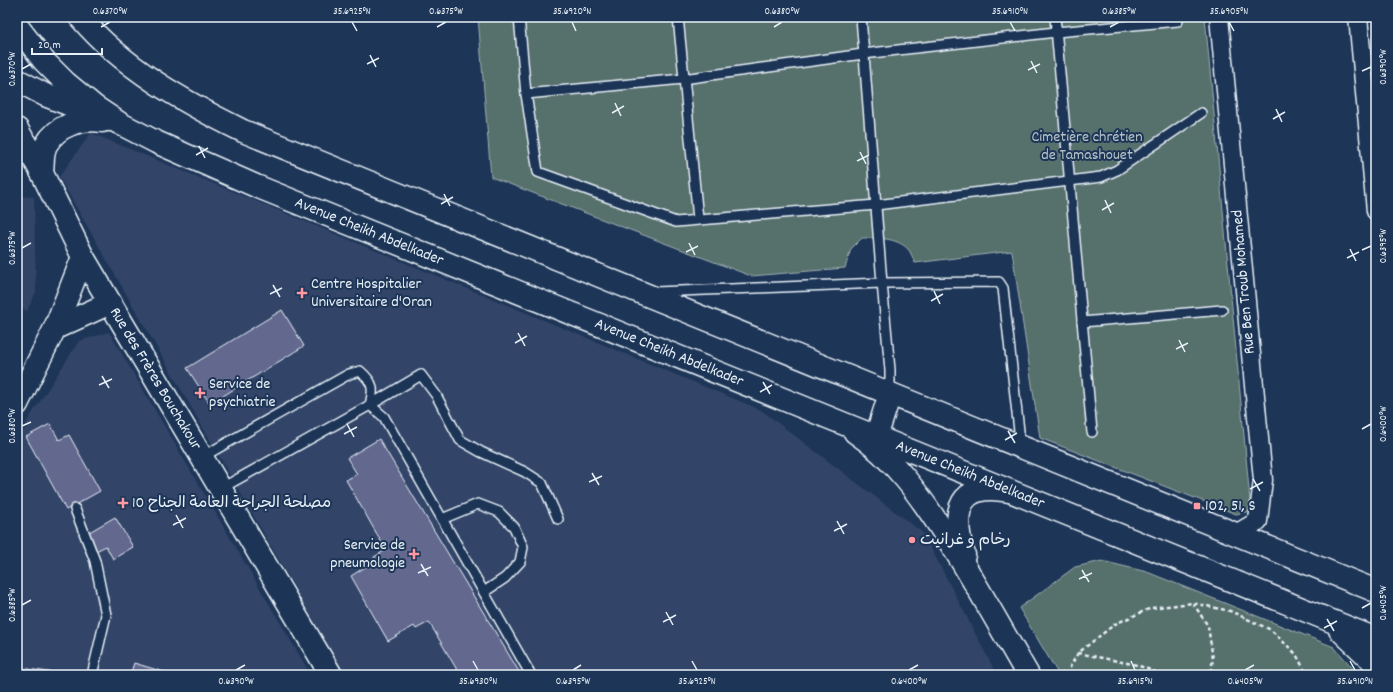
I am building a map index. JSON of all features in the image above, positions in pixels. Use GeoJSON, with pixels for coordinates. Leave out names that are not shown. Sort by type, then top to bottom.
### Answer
{"type":"FeatureCollection","features":[{"type":"Feature","properties":{"kind":"main road"},"geometry":{"type":"LineString","coordinates":[[84,20],[110,47],[136,69],[178,96],[243,131],[1376,591]]}},
{"type":"Feature","properties":{"kind":"main road","name":"Avenue Cheikh Abdelkader"},"geometry":{"type":"LineString","coordinates":[[17,26],[44,61],[66,83],[95,107],[119,123],[156,142],[256,186],[1376,639]]}},
{"type":"Feature","properties":{"kind":"main road"},"geometry":{"type":"LineString","coordinates":[[17,80],[45,95],[119,123]]}},
{"type":"Feature","properties":{"kind":"main road"},"geometry":{"type":"LineString","coordinates":[[42,173],[43,155],[46,145],[62,129],[72,123],[83,121],[97,120],[119,123]]}},
{"type":"Feature","properties":{"kind":"main road"},"geometry":{"type":"LineString","coordinates":[[17,129],[42,173]]}},
{"type":"Feature","properties":{"kind":"main road","name":"Rue des Frères Bouchakour"},"geometry":{"type":"LineString","coordinates":[[42,173],[83,257],[331,675]]}},
{"type":"Feature","properties":{"kind":"main road"},"geometry":{"type":"LineString","coordinates":[[17,404],[55,328],[83,257]]}},
{"type":"Feature","properties":{"kind":"main road"},"geometry":{"type":"LineString","coordinates":[[55,328],[110,303]]}},
{"type":"Feature","properties":{"kind":"main road"},"geometry":{"type":"LineString","coordinates":[[876,437],[890,394]]}},
{"type":"Feature","properties":{"kind":"main road"},"geometry":{"type":"LineString","coordinates":[[840,423],[871,443],[889,459],[907,480],[929,510],[968,570],[1028,675]]}},
{"type":"Feature","properties":{"kind":"main road"},"geometry":{"type":"LineString","coordinates":[[968,570],[960,544],[957,523],[960,508],[967,497],[976,491],[990,489],[1013,492]]}},
{"type":"Feature","properties":{"kind":"main road"},"geometry":{"type":"LineString","coordinates":[[1328,620],[1352,640],[1376,664]]}},
{"type":"Feature","properties":{"kind":"street","name":"Rue Ben Troub Mohamed"},"geometry":{"type":"LineString","coordinates":[[1220,17],[1263,480],[1258,521],[1236,534]]}},
{"type":"Feature","properties":{"kind":"street"},"geometry":{"type":"LineString","coordinates":[[1358,17],[1376,211]]}},
{"type":"Feature","properties":{"kind":"lane"},"geometry":{"type":"LineString","coordinates":[[519,17],[526,94],[538,172],[676,222],[876,205],[1101,177],[1117,170],[1201,113]]}},
{"type":"Feature","properties":{"kind":"lane"},"geometry":{"type":"LineString","coordinates":[[678,17],[698,219]]}},
{"type":"Feature","properties":{"kind":"lane"},"geometry":{"type":"LineString","coordinates":[[861,17],[890,370],[890,394]]}},
{"type":"Feature","properties":{"kind":"lane"},"geometry":{"type":"LineString","coordinates":[[1055,17],[1092,432]]}},
{"type":"Feature","properties":{"kind":"lane"},"geometry":{"type":"LineString","coordinates":[[526,94],[683,79],[863,54],[1178,20]]}},
{"type":"Feature","properties":{"kind":"lane"},"geometry":{"type":"LineString","coordinates":[[626,287],[654,292],[882,283],[999,282],[1003,288],[1019,431],[1017,445]]}},
{"type":"Feature","properties":{"kind":"lane"},"geometry":{"type":"LineString","coordinates":[[1082,322],[1222,310]]}},
{"type":"Feature","properties":{"kind":"lane"},"geometry":{"type":"LineString","coordinates":[[202,457],[349,374],[360,371],[368,377],[373,390],[370,405]]}},
{"type":"Feature","properties":{"kind":"lane"},"geometry":{"type":"LineString","coordinates":[[220,489],[421,375],[436,395],[460,440],[481,452],[525,472],[542,483],[558,519]]}},
{"type":"Feature","properties":{"kind":"lane"},"geometry":{"type":"LineString","coordinates":[[370,405],[384,417],[531,675]]}},
{"type":"Feature","properties":{"kind":"lane"},"geometry":{"type":"LineString","coordinates":[[442,519],[478,504],[499,512],[514,527],[523,547],[520,562],[505,578],[484,592]]}},
{"type":"Feature","properties":{"kind":"lane"},"geometry":{"type":"LineString","coordinates":[[75,509],[95,561],[106,615],[92,675]]}},
{"type":"Feature","properties":{"kind":"path"},"geometry":{"type":"LineString","coordinates":[[1193,603],[1208,626],[1213,659],[1210,675]]}},
{"type":"Feature","properties":{"kind":"path"},"geometry":{"type":"LineString","coordinates":[[1073,675],[1070,667],[1078,653],[1115,624],[1151,608],[1193,603],[1230,611],[1271,630],[1296,654],[1307,675]]}},
{"type":"Feature","properties":{"kind":"path"},"geometry":{"type":"LineString","coordinates":[[1078,653],[1137,665],[1163,675]]}},
{"type":"Feature","properties":{"kind":"shaded area","name":"Centre Hospitalier Universitaire d'Oran"},"geometry":{"type":"Polygon","coordinates":[[[91,133],[761,410],[923,533],[997,675],[345,675],[59,177],[91,133]]]}},
{"type":"Feature","properties":{"kind":"shaded area"},"geometry":{"type":"Polygon","coordinates":[[[17,196],[34,197],[36,292],[27,311],[17,306],[17,196]]]}},
{"type":"Feature","properties":{"kind":"shaded area"},"geometry":{"type":"Polygon","coordinates":[[[109,332],[311,675],[17,675],[17,445],[28,420],[79,341],[109,332]]]}},
{"type":"Feature","properties":{"kind":"green space","name":"Cimetière chrétien de Tamashouet"},"geometry":{"type":"Polygon","coordinates":[[[478,17],[1205,17],[1251,511],[1236,514],[1040,438],[1012,251],[915,263],[909,250],[898,242],[886,239],[862,238],[851,249],[845,268],[751,276],[491,177],[478,17]]]}},
{"type":"Feature","properties":{"kind":"green space"},"geometry":{"type":"Polygon","coordinates":[[[1102,561],[1147,572],[1334,647],[1359,675],[1059,675],[1019,608],[1075,567],[1102,561]]]}},
{"type":"Feature","properties":{"kind":"building"},"geometry":{"type":"Polygon","coordinates":[[[282,310],[304,346],[210,404],[187,368],[282,310]]]}},
{"type":"Feature","properties":{"kind":"building"},"geometry":{"type":"Polygon","coordinates":[[[50,424],[59,440],[69,435],[100,491],[66,510],[26,437],[50,424]]]}},
{"type":"Feature","properties":{"kind":"building","name":"Service de pneumologie"},"geometry":{"type":"Polygon","coordinates":[[[379,439],[521,675],[460,675],[429,622],[416,629],[414,626],[388,641],[351,576],[375,561],[374,557],[386,550],[346,480],[357,474],[347,458],[379,439]]]}},
{"type":"Feature","properties":{"kind":"building"},"geometry":{"type":"Polygon","coordinates":[[[115,517],[133,547],[113,559],[106,546],[96,551],[86,534],[115,517]]]}},
{"type":"Feature","properties":{"kind":"building"},"geometry":{"type":"Polygon","coordinates":[[[134,663],[174,675],[130,675],[134,663]]]}},
{"type":"Feature","properties":{"kind":"building"},"geometry":{"type":"Polygon","coordinates":[[[22,668],[55,673],[55,675],[21,675],[22,668]]]}},
{"type":"Feature","properties":{"kind":"place","name":"Centre Hospitalier Universitaire d'Oran"},"geometry":{"type":"Point","coordinates":[302,293]}},
{"type":"Feature","properties":{"kind":"place","name":"Service de psychiatrie"},"geometry":{"type":"Point","coordinates":[200,393]}},
{"type":"Feature","properties":{"kind":"place","name":"مصلحة الجراحة العامة الجناح 10"},"geometry":{"type":"Point","coordinates":[123,503]}},
{"type":"Feature","properties":{"kind":"place","name":"102, 51, S"},"geometry":{"type":"Point","coordinates":[1197,506]}},
{"type":"Feature","properties":{"kind":"place","name":"رخام و غرانيت"},"geometry":{"type":"Point","coordinates":[912,540]}},
{"type":"Feature","properties":{"kind":"place","name":"Service de pneumologie"},"geometry":{"type":"Point","coordinates":[414,554]}}]}
